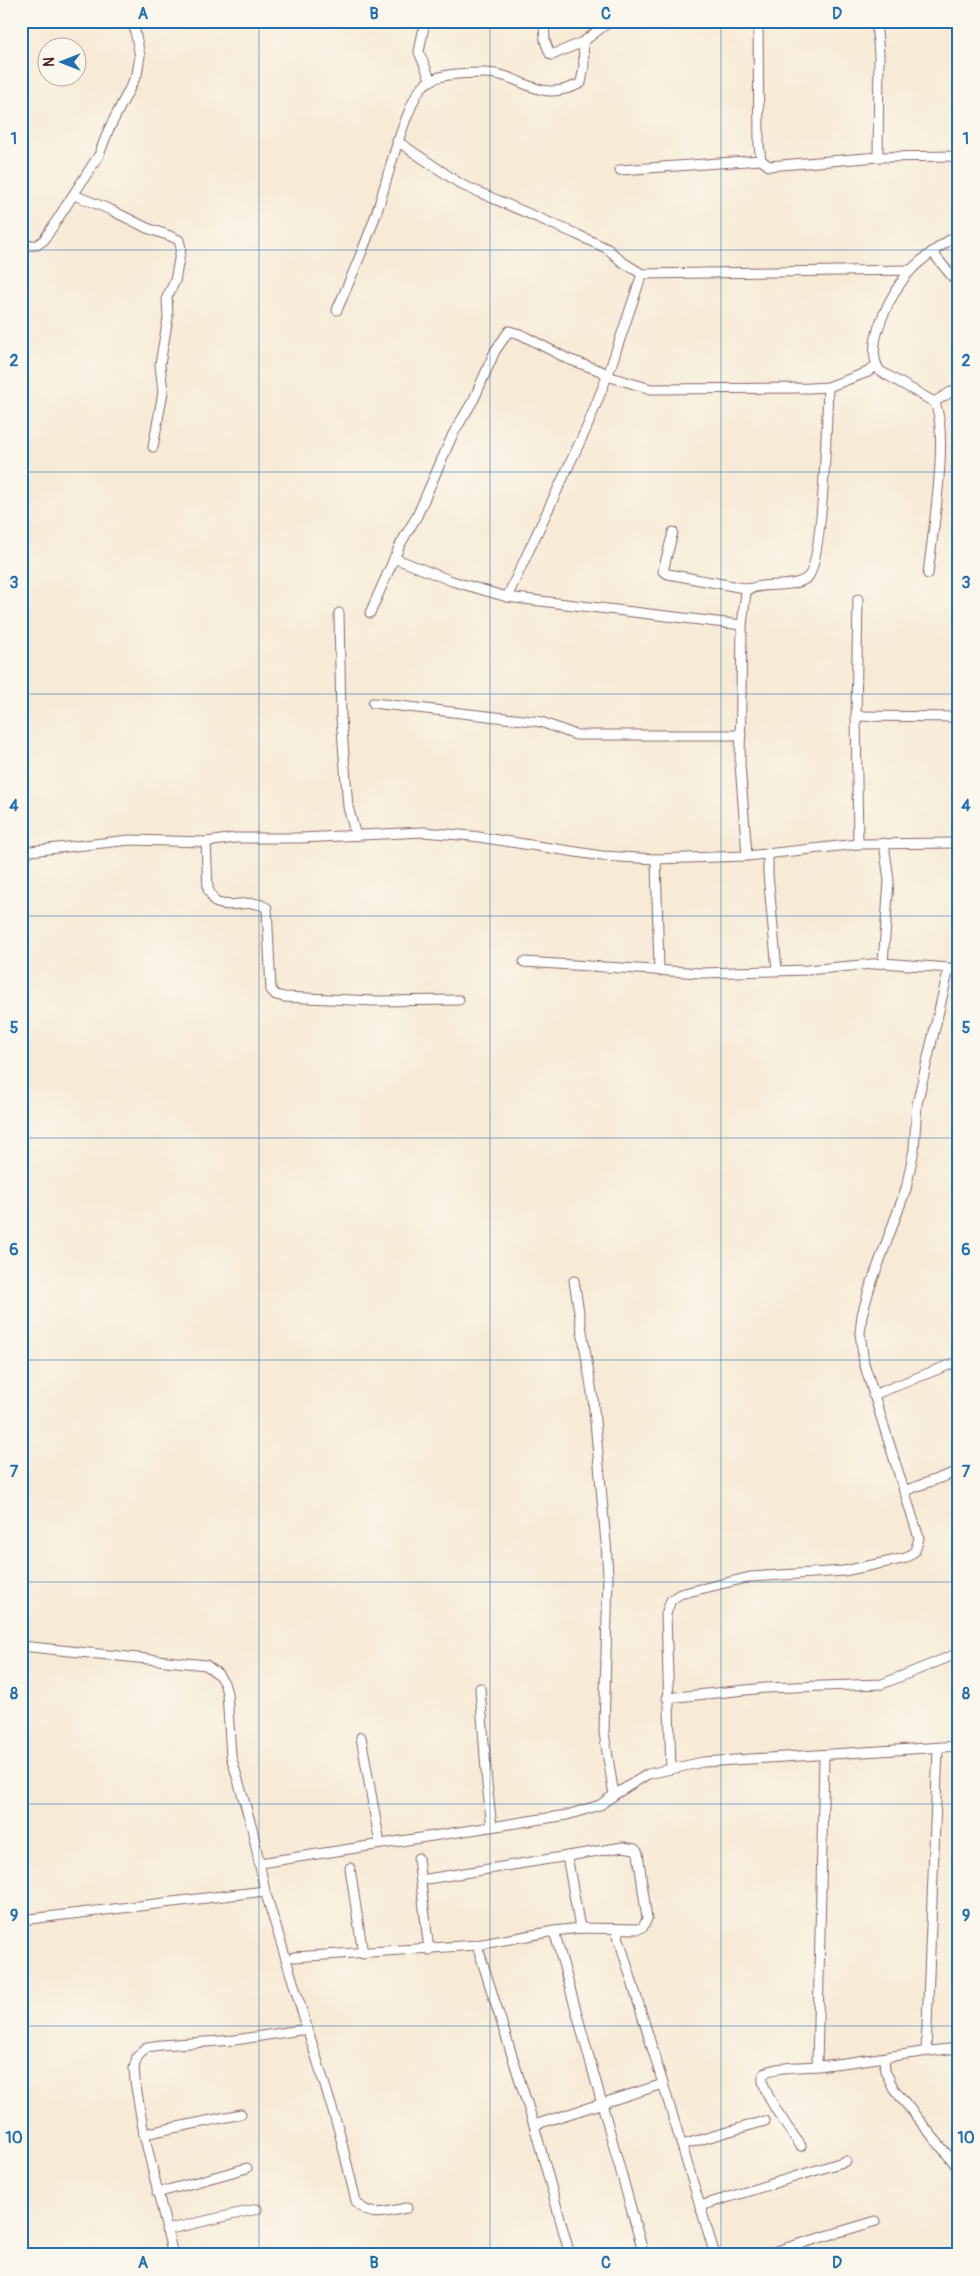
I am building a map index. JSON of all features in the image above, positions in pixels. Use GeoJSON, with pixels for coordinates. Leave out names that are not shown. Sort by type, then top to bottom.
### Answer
{"type":"FeatureCollection","features":[{"type":"Feature","properties":{"kind":"street"},"geometry":{"type":"LineString","coordinates":[[21,246],[37,245],[44,240],[99,155],[108,131],[137,74],[140,56],[133,21]]}},
{"type":"Feature","properties":{"kind":"street"},"geometry":{"type":"LineString","coordinates":[[425,21],[419,52],[431,81]]}},
{"type":"Feature","properties":{"kind":"street"},"geometry":{"type":"LineString","coordinates":[[544,21],[545,41],[550,54],[556,54],[583,42],[610,21]]}},
{"type":"Feature","properties":{"kind":"street"},"geometry":{"type":"LineString","coordinates":[[758,21],[759,145],[761,160]]}},
{"type":"Feature","properties":{"kind":"street"},"geometry":{"type":"LineString","coordinates":[[876,21],[879,54],[878,157]]}},
{"type":"Feature","properties":{"kind":"street"},"geometry":{"type":"LineString","coordinates":[[337,310],[378,209],[397,141],[414,99],[422,86],[431,81],[457,74],[488,73],[502,76],[538,90],[556,92],[581,83],[584,66],[583,42]]}},
{"type":"Feature","properties":{"kind":"street"},"geometry":{"type":"LineString","coordinates":[[397,141],[462,185],[608,249],[642,274],[911,270]]}},
{"type":"Feature","properties":{"kind":"street"},"geometry":{"type":"LineString","coordinates":[[620,170],[761,160],[769,166],[878,157],[959,156]]}},
{"type":"Feature","properties":{"kind":"street"},"geometry":{"type":"LineString","coordinates":[[74,195],[111,210],[147,228],[179,240],[181,248],[175,281],[167,295],[168,318],[160,364],[163,392],[153,447]]}},
{"type":"Feature","properties":{"kind":"street"},"geometry":{"type":"LineString","coordinates":[[928,574],[942,432],[939,410],[934,402],[894,381],[880,371],[876,365],[874,350],[884,313],[911,270],[932,252],[959,234]]}},
{"type":"Feature","properties":{"kind":"street"},"geometry":{"type":"LineString","coordinates":[[932,252],[959,285]]}},
{"type":"Feature","properties":{"kind":"street"},"geometry":{"type":"LineString","coordinates":[[507,597],[555,498],[607,376],[642,274]]}},
{"type":"Feature","properties":{"kind":"street"},"geometry":{"type":"LineString","coordinates":[[370,613],[394,558],[417,516],[454,434],[474,399],[495,351],[509,331],[520,334],[568,360],[601,371],[607,376],[651,389],[716,390],[761,387],[828,387],[868,372],[876,365]]}},
{"type":"Feature","properties":{"kind":"street"},"geometry":{"type":"LineString","coordinates":[[673,532],[663,571],[668,574],[749,589],[801,581],[810,574],[815,560],[824,478],[828,387]]}},
{"type":"Feature","properties":{"kind":"street"},"geometry":{"type":"LineString","coordinates":[[934,402],[951,392],[959,390]]}},
{"type":"Feature","properties":{"kind":"street"},"geometry":{"type":"LineString","coordinates":[[394,558],[452,580],[507,597],[742,625]]}},
{"type":"Feature","properties":{"kind":"street"},"geometry":{"type":"LineString","coordinates":[[747,856],[740,764],[742,625],[746,592],[749,589]]}},
{"type":"Feature","properties":{"kind":"street"},"geometry":{"type":"LineString","coordinates":[[858,599],[856,716],[858,844]]}},
{"type":"Feature","properties":{"kind":"street"},"geometry":{"type":"LineString","coordinates":[[339,613],[341,717],[348,808],[356,836]]}},
{"type":"Feature","properties":{"kind":"street"},"geometry":{"type":"LineString","coordinates":[[372,703],[541,722],[552,724],[576,735],[741,735]]}},
{"type":"Feature","properties":{"kind":"street"},"geometry":{"type":"LineString","coordinates":[[856,716],[959,718]]}},
{"type":"Feature","properties":{"kind":"street"},"geometry":{"type":"LineString","coordinates":[[21,852],[130,840],[206,842],[236,838],[301,838],[424,832],[472,836],[602,856],[656,859],[747,856],[858,844],[959,842]]}},
{"type":"Feature","properties":{"kind":"street"},"geometry":{"type":"LineString","coordinates":[[206,842],[208,889],[215,902],[223,904],[258,904],[267,908],[271,990],[276,995],[284,997],[375,1001],[459,1000]]}},
{"type":"Feature","properties":{"kind":"street"},"geometry":{"type":"LineString","coordinates":[[883,963],[889,881],[884,843]]}},
{"type":"Feature","properties":{"kind":"street"},"geometry":{"type":"LineString","coordinates":[[768,854],[768,874],[777,970]]}},
{"type":"Feature","properties":{"kind":"street"},"geometry":{"type":"LineString","coordinates":[[656,859],[659,971]]}},
{"type":"Feature","properties":{"kind":"street"},"geometry":{"type":"LineString","coordinates":[[524,962],[702,973],[807,970],[883,963],[954,969],[918,1104],[914,1149],[906,1189],[868,1290],[860,1333],[864,1363],[919,1538],[915,1550],[906,1558],[844,1571],[750,1577],[680,1594],[671,1600],[666,1614],[667,1698],[671,1769]]}},
{"type":"Feature","properties":{"kind":"street"},"geometry":{"type":"LineString","coordinates":[[574,1281],[594,1399],[606,1543],[608,1574],[604,1732],[614,1795]]}},
{"type":"Feature","properties":{"kind":"street"},"geometry":{"type":"LineString","coordinates":[[874,1396],[959,1361]]}},
{"type":"Feature","properties":{"kind":"street"},"geometry":{"type":"LineString","coordinates":[[904,1491],[959,1471]]}},
{"type":"Feature","properties":{"kind":"street"},"geometry":{"type":"LineString","coordinates":[[21,1646],[206,1665],[218,1674],[224,1683],[227,1693],[231,1756],[234,1771],[243,1796],[260,1862],[265,1891],[339,2131],[356,2201],[362,2210],[373,2213],[407,2208]]}},
{"type":"Feature","properties":{"kind":"street"},"geometry":{"type":"LineString","coordinates":[[667,1698],[765,1688],[882,1684],[959,1653]]}},
{"type":"Feature","properties":{"kind":"street"},"geometry":{"type":"LineString","coordinates":[[480,1688],[492,1827]]}},
{"type":"Feature","properties":{"kind":"street"},"geometry":{"type":"LineString","coordinates":[[361,1737],[380,1844]]}},
{"type":"Feature","properties":{"kind":"street"},"geometry":{"type":"LineString","coordinates":[[260,1862],[492,1827],[584,1811],[600,1805],[648,1774],[720,1760],[824,1756],[959,1746]]}},
{"type":"Feature","properties":{"kind":"street"},"geometry":{"type":"LineString","coordinates":[[926,2051],[938,1748]]}},
{"type":"Feature","properties":{"kind":"street"},"geometry":{"type":"LineString","coordinates":[[817,2066],[824,1756]]}},
{"type":"Feature","properties":{"kind":"street"},"geometry":{"type":"LineString","coordinates":[[294,1957],[429,1950],[477,1945],[580,1928],[638,1929],[646,1924],[647,1919],[638,1853],[635,1849],[623,1847],[421,1880]]}},
{"type":"Feature","properties":{"kind":"street"},"geometry":{"type":"LineString","coordinates":[[567,1856],[580,1928]]}},
{"type":"Feature","properties":{"kind":"street"},"geometry":{"type":"LineString","coordinates":[[418,1858],[429,1950]]}},
{"type":"Feature","properties":{"kind":"street"},"geometry":{"type":"LineString","coordinates":[[350,1868],[363,1954]]}},
{"type":"Feature","properties":{"kind":"street"},"geometry":{"type":"LineString","coordinates":[[21,1920],[265,1891]]}},
{"type":"Feature","properties":{"kind":"street"},"geometry":{"type":"LineString","coordinates":[[616,1929],[715,2255]]}},
{"type":"Feature","properties":{"kind":"street"},"geometry":{"type":"LineString","coordinates":[[554,1931],[644,2255]]}},
{"type":"Feature","properties":{"kind":"street"},"geometry":{"type":"LineString","coordinates":[[477,1945],[534,2125],[570,2255]]}},
{"type":"Feature","properties":{"kind":"street"},"geometry":{"type":"LineString","coordinates":[[173,2255],[144,2134],[134,2068],[137,2057],[147,2047],[235,2040],[307,2029]]}},
{"type":"Feature","properties":{"kind":"street"},"geometry":{"type":"LineString","coordinates":[[802,2146],[776,2109],[764,2085],[763,2077],[766,2072],[773,2068],[817,2066],[959,2048]]}},
{"type":"Feature","properties":{"kind":"street"},"geometry":{"type":"LineString","coordinates":[[884,2058],[885,2072],[894,2088],[959,2169]]}},
{"type":"Feature","properties":{"kind":"street"},"geometry":{"type":"LineString","coordinates":[[534,2125],[663,2084]]}},
{"type":"Feature","properties":{"kind":"street"},"geometry":{"type":"LineString","coordinates":[[144,2134],[241,2114]]}},
{"type":"Feature","properties":{"kind":"street"},"geometry":{"type":"LineString","coordinates":[[682,2145],[765,2121]]}},
{"type":"Feature","properties":{"kind":"street"},"geometry":{"type":"LineString","coordinates":[[700,2206],[846,2161]]}},
{"type":"Feature","properties":{"kind":"street"},"geometry":{"type":"LineString","coordinates":[[157,2193],[247,2168]]}},
{"type":"Feature","properties":{"kind":"street"},"geometry":{"type":"LineString","coordinates":[[166,2230],[257,2209]]}},
{"type":"Feature","properties":{"kind":"street"},"geometry":{"type":"LineString","coordinates":[[764,2255],[876,2221]]}}]}
